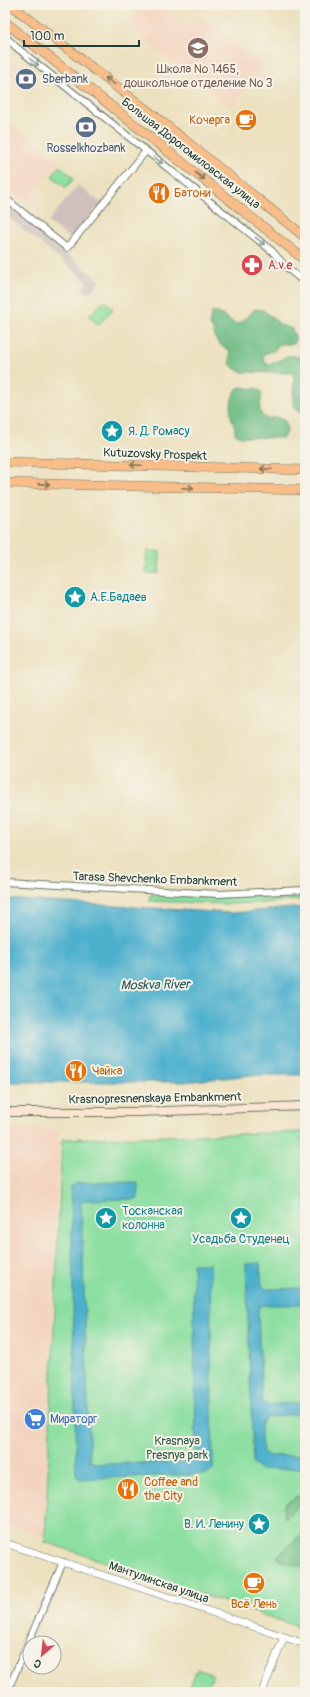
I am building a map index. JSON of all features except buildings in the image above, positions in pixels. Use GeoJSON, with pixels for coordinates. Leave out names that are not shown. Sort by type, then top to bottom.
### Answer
{"type":"FeatureCollection","features":[{"type":"Feature","properties":{"kind":"main road","name":"Большая Дорогомиловская улица"},"geometry":{"type":"LineString","coordinates":[[11,5],[157,118],[305,237]]}},
{"type":"Feature","properties":{"kind":"main road","name":"Большая Дорогомиловская улица"},"geometry":{"type":"LineString","coordinates":[[5,22],[305,260]]}},
{"type":"Feature","properties":{"kind":"main road","name":"Kutuzovsky Prospekt"},"geometry":{"type":"LineString","coordinates":[[5,462],[305,470]]}},
{"type":"Feature","properties":{"kind":"main road"},"geometry":{"type":"LineString","coordinates":[[5,484],[305,490]]}},
{"type":"Feature","properties":{"kind":"main road","name":"Krasnopresnenskaya Embankment"},"geometry":{"type":"LineString","coordinates":[[5,1112],[138,1112],[305,1106]]}},
{"type":"Feature","properties":{"kind":"street"},"geometry":{"type":"LineString","coordinates":[[5,36],[16,47],[272,251],[285,266],[305,283]]}},
{"type":"Feature","properties":{"kind":"street"},"geometry":{"type":"LineString","coordinates":[[5,198],[67,248],[146,150]]}},
{"type":"Feature","properties":{"kind":"street","name":"Tarasa Shevchenko Embankment"},"geometry":{"type":"LineString","coordinates":[[5,882],[218,894],[305,890]]}},
{"type":"Feature","properties":{"kind":"street","name":"Мантулинская улица"},"geometry":{"type":"LineString","coordinates":[[5,1543],[305,1644]]}},
{"type":"Feature","properties":{"kind":"street"},"geometry":{"type":"LineString","coordinates":[[7,1692],[63,1562]]}},
{"type":"Feature","properties":{"kind":"street"},"geometry":{"type":"LineString","coordinates":[[262,1692],[284,1636]]}},
{"type":"Feature","properties":{"kind":"shaded area","name":"Школа № 1465, дошкольное отделение № 3"},"geometry":{"type":"Polygon","coordinates":[[[140,5],[160,5],[189,28],[200,15],[264,67],[231,108],[125,24],[140,5]]]}},
{"type":"Feature","properties":{"kind":"shaded area"},"geometry":{"type":"Polygon","coordinates":[[[5,119],[59,162],[26,202],[5,186],[5,119]]]}},
{"type":"Feature","properties":{"kind":"shaded area"},"geometry":{"type":"Polygon","coordinates":[[[78,185],[101,203],[71,240],[48,222],[78,185]]]}},
{"type":"Feature","properties":{"kind":"shaded area"},"geometry":{"type":"Polygon","coordinates":[[[5,204],[100,281],[88,294],[82,289],[87,281],[5,215],[5,204]]]}},
{"type":"Feature","properties":{"kind":"shaded area"},"geometry":{"type":"Polygon","coordinates":[[[5,1126],[59,1130],[44,1537],[5,1523],[5,1126]]]}},
{"type":"Feature","properties":{"kind":"green space"},"geometry":{"type":"Polygon","coordinates":[[[60,166],[74,178],[66,188],[52,176],[60,166]]]}},
{"type":"Feature","properties":{"kind":"green space"},"geometry":{"type":"Polygon","coordinates":[[[104,301],[113,309],[98,325],[89,316],[104,301]]]}},
{"type":"Feature","properties":{"kind":"green space"},"geometry":{"type":"Polygon","coordinates":[[[255,309],[263,310],[281,325],[292,329],[295,337],[294,344],[279,344],[275,350],[264,354],[263,358],[267,364],[270,364],[288,356],[305,356],[305,412],[297,410],[293,405],[294,376],[292,373],[242,372],[235,369],[230,364],[229,350],[220,345],[216,339],[213,329],[209,324],[212,313],[219,313],[232,322],[239,324],[255,309]]]}},
{"type":"Feature","properties":{"kind":"green space"},"geometry":{"type":"Polygon","coordinates":[[[242,387],[258,389],[261,391],[260,412],[268,419],[277,417],[285,421],[287,432],[283,438],[241,437],[235,434],[235,428],[231,415],[231,404],[236,390],[242,387]]]}},
{"type":"Feature","properties":{"kind":"green space"},"geometry":{"type":"Polygon","coordinates":[[[147,551],[160,552],[159,573],[146,573],[147,551]]]}},
{"type":"Feature","properties":{"kind":"green space"},"geometry":{"type":"Polygon","coordinates":[[[305,893],[305,899],[260,903],[226,904],[149,901],[150,895],[220,897],[305,893]]]}},
{"type":"Feature","properties":{"kind":"green space","name":"Krasnaya Presnya park"},"geometry":{"type":"Polygon","coordinates":[[[305,1132],[305,1629],[45,1542],[62,1139],[305,1132]]]}},
{"type":"Feature","properties":{"kind":"green space"},"geometry":{"type":"Polygon","coordinates":[[[303,1495],[304,1499],[285,1518],[283,1508],[286,1502],[303,1495]]]}},
{"type":"Feature","properties":{"kind":"green space"},"geometry":{"type":"Polygon","coordinates":[[[300,1536],[305,1536],[305,1568],[279,1560],[278,1555],[300,1536]]]}},
{"type":"Feature","properties":{"kind":"green space"},"geometry":{"type":"Polygon","coordinates":[[[197,1669],[213,1675],[206,1692],[198,1692],[189,1689],[197,1669]]]}},
{"type":"Feature","properties":{"kind":"water","name":"Moskva River"},"geometry":{"type":"Polygon","coordinates":[[[5,899],[231,913],[305,907],[305,1075],[253,1075],[184,1082],[5,1082],[5,899]]]}},
{"type":"Feature","properties":{"kind":"water"},"geometry":{"type":"Polygon","coordinates":[[[138,1182],[138,1199],[87,1200],[81,1204],[90,1461],[97,1464],[188,1462],[194,1460],[196,1454],[193,1264],[210,1264],[213,1469],[211,1472],[205,1474],[80,1479],[76,1476],[71,1187],[77,1183],[138,1182]]]}},
{"type":"Feature","properties":{"kind":"water"},"geometry":{"type":"Polygon","coordinates":[[[260,1263],[262,1285],[265,1289],[305,1288],[305,1305],[264,1305],[259,1307],[258,1312],[262,1402],[267,1405],[305,1402],[305,1413],[267,1417],[264,1420],[261,1428],[263,1452],[269,1456],[305,1455],[305,1468],[260,1470],[253,1462],[246,1264],[260,1263]]]}},
{"type":"Feature","properties":{"kind":"place","name":"Школа № 1465, дошкольное отделение № 3"},"geometry":{"type":"Point","coordinates":[198,48]}},
{"type":"Feature","properties":{"kind":"place","name":"Sberbank"},"geometry":{"type":"Point","coordinates":[26,79]}},
{"type":"Feature","properties":{"kind":"place","name":"Кочерга"},"geometry":{"type":"Point","coordinates":[246,120]}},
{"type":"Feature","properties":{"kind":"place","name":"Rosselkhozbank"},"geometry":{"type":"Point","coordinates":[86,127]}},
{"type":"Feature","properties":{"kind":"place","name":"Батони"},"geometry":{"type":"Point","coordinates":[159,193]}},
{"type":"Feature","properties":{"kind":"place","name":"A.v.e"},"geometry":{"type":"Point","coordinates":[252,265]}},
{"type":"Feature","properties":{"kind":"place","name":"Я. Д. Ромасу"},"geometry":{"type":"Point","coordinates":[112,431]}},
{"type":"Feature","properties":{"kind":"place","name":"А.Е.Бадаев"},"geometry":{"type":"Point","coordinates":[75,597]}},
{"type":"Feature","properties":{"kind":"place","name":"Чайка"},"geometry":{"type":"Point","coordinates":[76,1071]}},
{"type":"Feature","properties":{"kind":"place","name":"Тосканская колонна"},"geometry":{"type":"Point","coordinates":[106,1218]}},
{"type":"Feature","properties":{"kind":"place","name":"Усадьба Студенец"},"geometry":{"type":"Point","coordinates":[241,1218]}},
{"type":"Feature","properties":{"kind":"place","name":"Мираторг"},"geometry":{"type":"Point","coordinates":[35,1419]}},
{"type":"Feature","properties":{"kind":"place","name":"Coffee and the City"},"geometry":{"type":"Point","coordinates":[128,1489]}},
{"type":"Feature","properties":{"kind":"place","name":"В. И. Ленину"},"geometry":{"type":"Point","coordinates":[259,1524]}},
{"type":"Feature","properties":{"kind":"place","name":"Всё Лень"},"geometry":{"type":"Point","coordinates":[254,1583]}}]}
